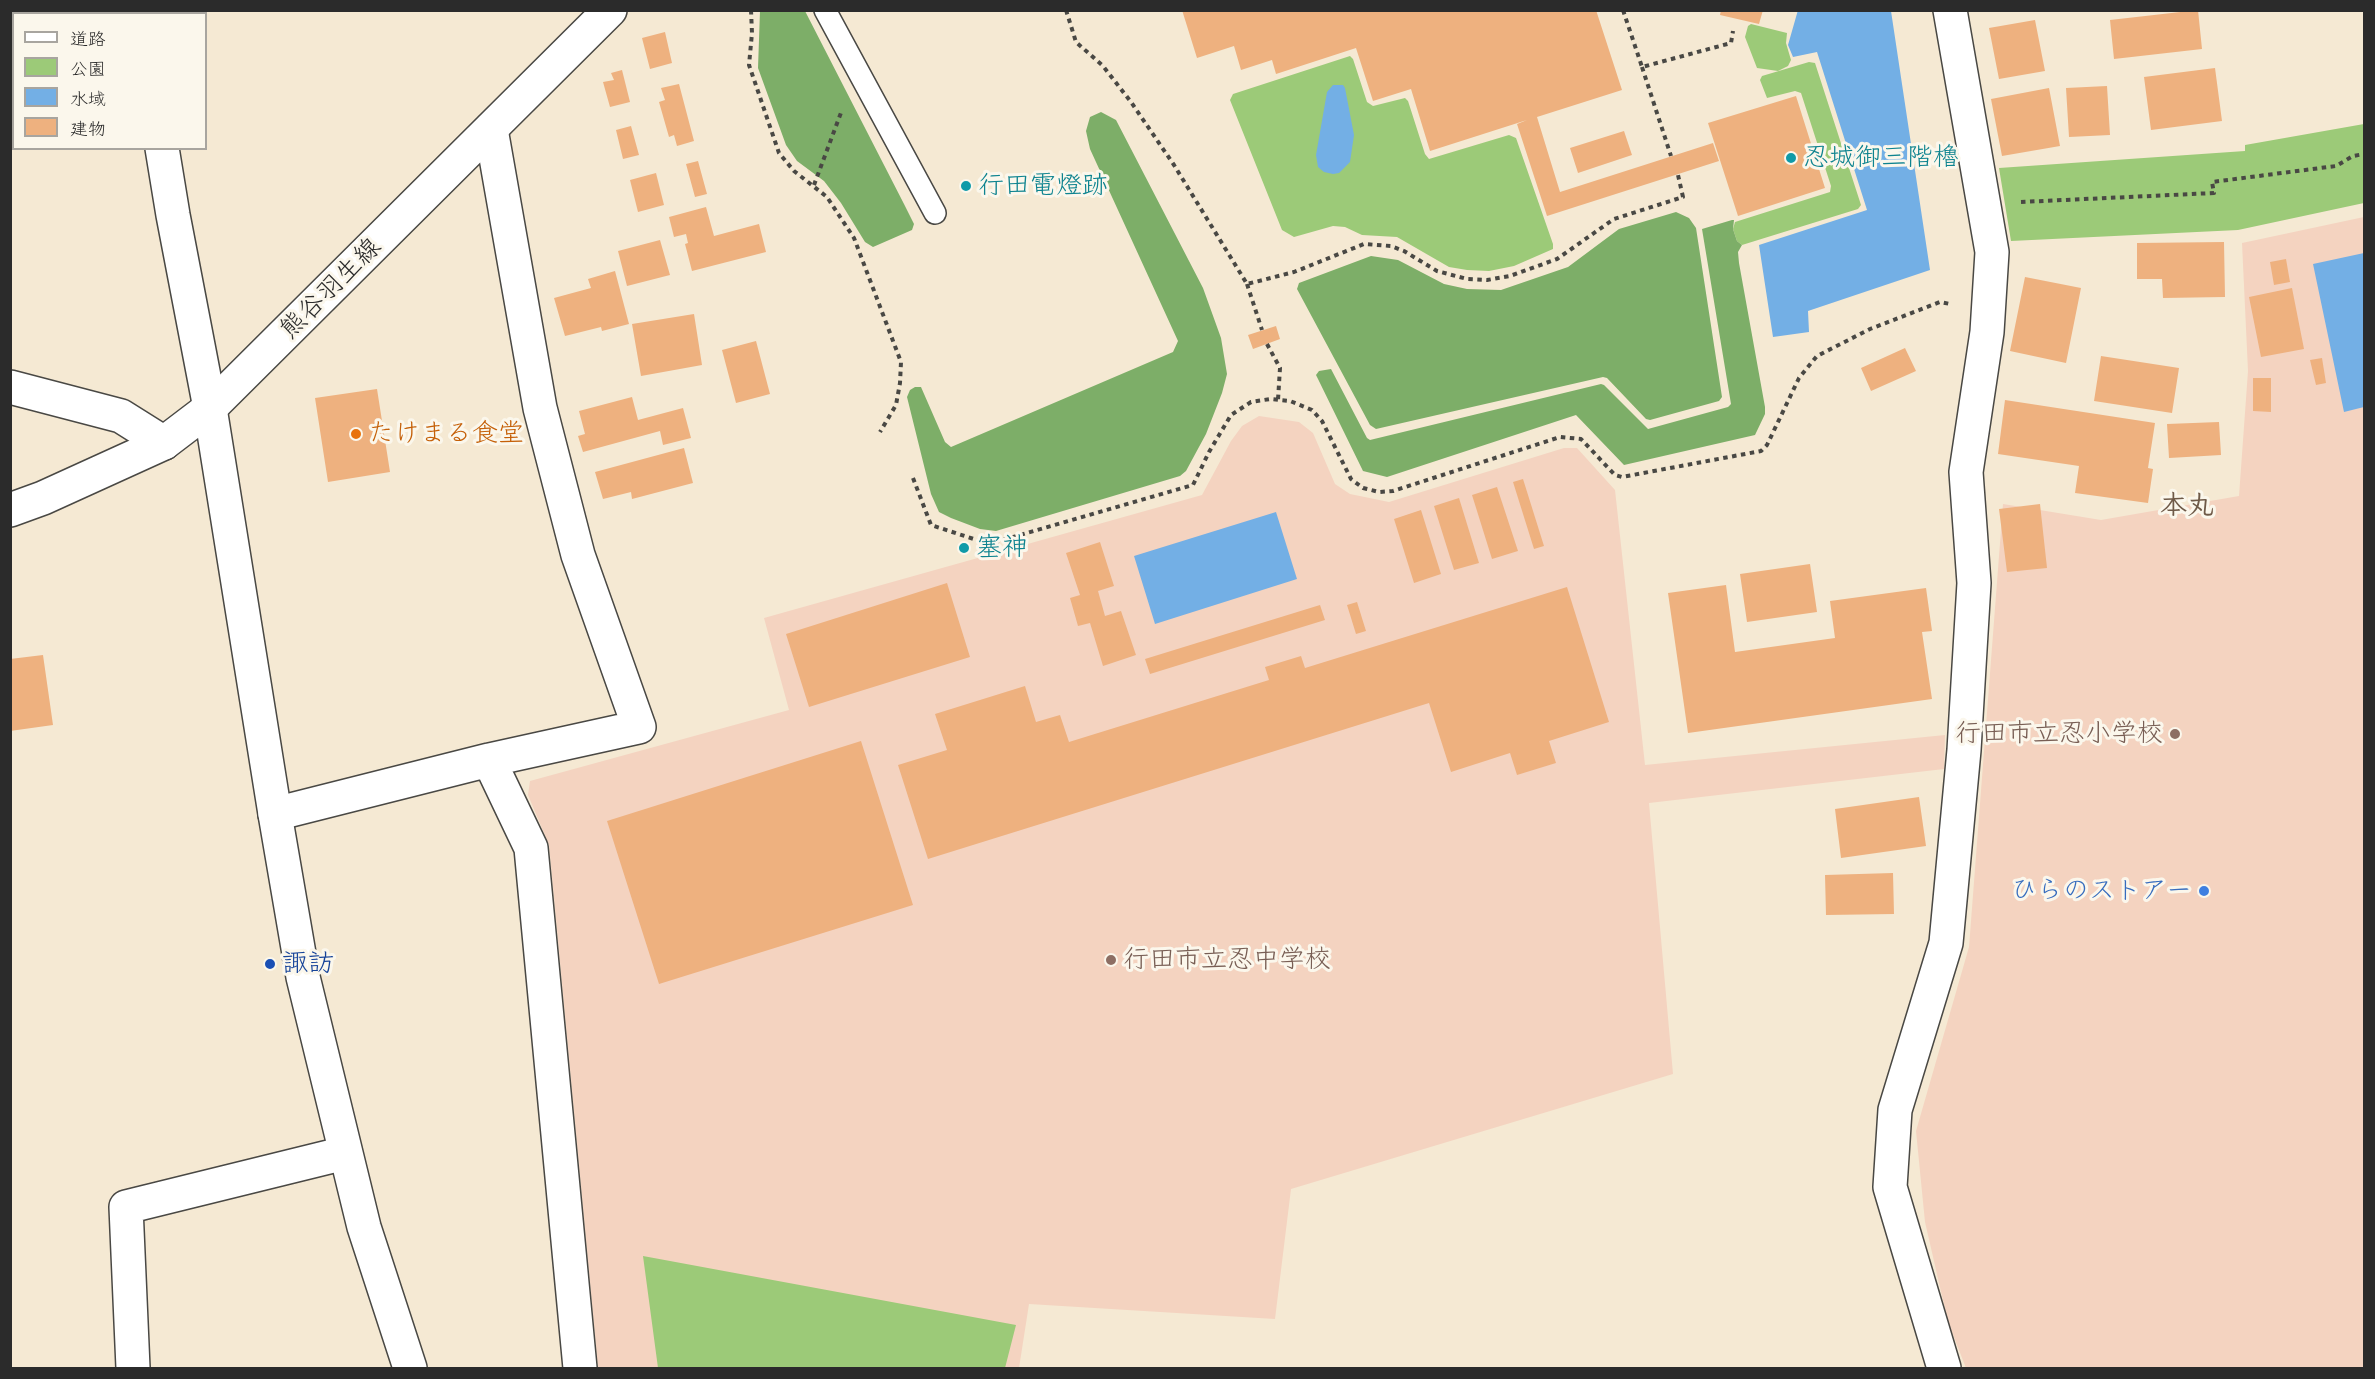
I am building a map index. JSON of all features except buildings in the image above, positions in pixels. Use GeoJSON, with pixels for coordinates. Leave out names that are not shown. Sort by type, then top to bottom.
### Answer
{"type":"FeatureCollection","features":[{"type":"Feature","properties":{"kind":"street","name":"熊谷羽生線"},"geometry":{"type":"LineString","coordinates":[[10,510],[43,498],[164,443],[210,408],[610,10]]}},
{"type":"Feature","properties":{"kind":"street"},"geometry":{"type":"LineString","coordinates":[[1944,1368],[1890,1187],[1895,1110],[1946,943],[1964,750],[1974,583],[1965,472],[1987,332],[1992,252],[1950,10]]}},
{"type":"Feature","properties":{"kind":"street"},"geometry":{"type":"LineString","coordinates":[[274,814],[489,760],[639,727],[578,555],[540,408],[491,129]]}},
{"type":"Feature","properties":{"kind":"street"},"geometry":{"type":"LineString","coordinates":[[162,150],[210,408],[274,814],[303,977],[364,1227],[410,1368]]}},
{"type":"Feature","properties":{"kind":"street"},"geometry":{"type":"LineString","coordinates":[[10,387],[121,416],[164,443]]}},
{"type":"Feature","properties":{"kind":"street"},"geometry":{"type":"LineString","coordinates":[[489,760],[531,848],[580,1368]]}},
{"type":"Feature","properties":{"kind":"street"},"geometry":{"type":"LineString","coordinates":[[133,1368],[126,1207],[345,1153]]}},
{"type":"Feature","properties":{"kind":"lane"},"geometry":{"type":"LineString","coordinates":[[825,10],[935,213]]}},
{"type":"Feature","properties":{"kind":"path"},"geometry":{"type":"LineString","coordinates":[[751,10],[752,33],[748,65],[779,153],[794,171],[827,197],[854,238],[901,362],[896,405],[880,432]]}},
{"type":"Feature","properties":{"kind":"path"},"geometry":{"type":"LineString","coordinates":[[1066,10],[1076,42],[1102,66],[1131,102],[1174,165],[1247,284],[1262,330]]}},
{"type":"Feature","properties":{"kind":"path"},"geometry":{"type":"LineString","coordinates":[[1623,10],[1671,156]]}},
{"type":"Feature","properties":{"kind":"path"},"geometry":{"type":"LineString","coordinates":[[1642,67],[1731,43],[1733,31]]}},
{"type":"Feature","properties":{"kind":"path"},"geometry":{"type":"LineString","coordinates":[[814,186],[844,104]]}},
{"type":"Feature","properties":{"kind":"path"},"geometry":{"type":"LineString","coordinates":[[1984,204],[2214,193],[2212,182],[2336,166],[2353,156],[2364,154]]}},
{"type":"Feature","properties":{"kind":"path"},"geometry":{"type":"LineString","coordinates":[[1247,284],[1294,272],[1364,244],[1391,246],[1404,250],[1437,271],[1467,279],[1487,280],[1510,276],[1557,259],[1614,219],[1683,197],[1678,174]]}},
{"type":"Feature","properties":{"kind":"path"},"geometry":{"type":"LineString","coordinates":[[913,478],[931,525],[989,544],[1193,485],[1231,415],[1251,402],[1270,399],[1290,401],[1312,410],[1322,421],[1351,479],[1363,488],[1379,492],[1393,491],[1560,437],[1581,439],[1615,475],[1622,477],[1761,451],[1767,445],[1799,378],[1817,356],[1870,329],[1940,302],[1961,305]]}},
{"type":"Feature","properties":{"kind":"path"},"geometry":{"type":"LineString","coordinates":[[1267,344],[1280,368],[1278,400]]}},
{"type":"Feature","properties":{"kind":"shaded area","name":"行田市立忍小学校"},"geometry":{"type":"Polygon","coordinates":[[[2364,217],[2364,1368],[1966,1368],[1948,1322],[1925,1222],[1916,1131],[1969,947],[2003,504],[2101,520],[2239,496],[2248,371],[2242,243],[2364,217]]]}},
{"type":"Feature","properties":{"kind":"shaded area","name":"行田市立忍中学校"},"geometry":{"type":"Polygon","coordinates":[[[1259,416],[1299,422],[1313,433],[1335,484],[1350,494],[1389,502],[1564,448],[1577,448],[1615,490],[1645,765],[1945,735],[1944,769],[1649,803],[1673,1074],[1291,1189],[1275,1319],[1029,1304],[1019,1368],[598,1368],[549,845],[528,795],[530,781],[789,710],[764,618],[1202,495],[1231,441],[1242,426],[1259,416]]]}},
{"type":"Feature","properties":{"kind":"green space"},"geometry":{"type":"Polygon","coordinates":[[[760,11],[805,11],[914,224],[912,230],[873,247],[865,242],[841,203],[824,181],[797,161],[786,145],[758,68],[760,11]]]}},
{"type":"Feature","properties":{"kind":"green space"},"geometry":{"type":"Polygon","coordinates":[[[1751,24],[1787,33],[1786,43],[1791,60],[1788,66],[1778,71],[1757,68],[1745,37],[1748,26],[1751,24]]]}},
{"type":"Feature","properties":{"kind":"green space"},"geometry":{"type":"Polygon","coordinates":[[[1350,56],[1367,102],[1373,106],[1405,98],[1408,101],[1425,154],[1429,159],[1509,135],[1516,138],[1553,249],[1514,266],[1489,271],[1467,270],[1449,267],[1397,237],[1362,235],[1345,227],[1333,226],[1294,237],[1282,230],[1230,100],[1233,94],[1350,56]]]}},
{"type":"Feature","properties":{"kind":"green space"},"geometry":{"type":"Polygon","coordinates":[[[1809,62],[1815,63],[1861,205],[1858,209],[1742,245],[1737,241],[1733,229],[1735,222],[1830,192],[1831,186],[1801,93],[1795,91],[1767,98],[1760,80],[1762,76],[1809,62]]]}},
{"type":"Feature","properties":{"kind":"green space"},"geometry":{"type":"Polygon","coordinates":[[[1101,112],[1116,120],[1203,288],[1221,338],[1227,374],[1222,393],[1206,434],[1186,471],[1180,476],[996,531],[980,529],[939,512],[931,494],[907,397],[910,390],[921,387],[945,442],[951,447],[1173,352],[1178,341],[1090,149],[1086,131],[1090,117],[1101,112]]]}},
{"type":"Feature","properties":{"kind":"green space"},"geometry":{"type":"Polygon","coordinates":[[[2364,124],[2364,203],[2238,230],[2011,241],[1999,168],[2245,151],[2245,145],[2364,124]]]}},
{"type":"Feature","properties":{"kind":"green space"},"geometry":{"type":"Polygon","coordinates":[[[1676,212],[1689,218],[1696,228],[1722,397],[1719,401],[1650,420],[1646,419],[1607,378],[1603,377],[1376,429],[1370,425],[1297,289],[1299,283],[1371,256],[1398,260],[1444,284],[1467,289],[1501,290],[1568,267],[1619,229],[1676,212]]]}},
{"type":"Feature","properties":{"kind":"green space"},"geometry":{"type":"Polygon","coordinates":[[[1734,220],[1733,229],[1737,241],[1742,245],[1738,252],[1739,263],[1765,407],[1765,414],[1755,435],[1624,465],[1576,415],[1387,477],[1363,471],[1316,375],[1319,371],[1331,369],[1370,440],[1601,384],[1648,429],[1728,407],[1731,404],[1702,229],[1734,220]]]}},
{"type":"Feature","properties":{"kind":"green space"},"geometry":{"type":"Polygon","coordinates":[[[643,1256],[1016,1325],[1005,1368],[658,1368],[643,1256]]]}},
{"type":"Feature","properties":{"kind":"water"},"geometry":{"type":"Polygon","coordinates":[[[1798,10],[1891,11],[1930,270],[1808,311],[1809,332],[1773,337],[1759,245],[1867,210],[1817,52],[1793,57],[1788,45],[1798,10]]]}},
{"type":"Feature","properties":{"kind":"water"},"geometry":{"type":"Polygon","coordinates":[[[1333,85],[1343,85],[1345,88],[1354,135],[1350,162],[1339,173],[1333,174],[1324,172],[1318,167],[1316,155],[1327,92],[1333,85]]]}},
{"type":"Feature","properties":{"kind":"water"},"geometry":{"type":"Polygon","coordinates":[[[2364,253],[2364,407],[2344,412],[2313,264],[2364,253]]]}},
{"type":"Feature","properties":{"kind":"water"},"geometry":{"type":"Polygon","coordinates":[[[1276,512],[1297,579],[1155,624],[1134,556],[1276,512]]]}},
{"type":"Feature","properties":{"kind":"place","name":"忍城御三階櫓"},"geometry":{"type":"Point","coordinates":[1791,158]}},
{"type":"Feature","properties":{"kind":"place","name":"行田電燈跡"},"geometry":{"type":"Point","coordinates":[966,186]}},
{"type":"Feature","properties":{"kind":"place","name":"たけまる食堂"},"geometry":{"type":"Point","coordinates":[356,434]}},
{"type":"Feature","properties":{"kind":"place","name":"塞神"},"geometry":{"type":"Point","coordinates":[964,548]}},
{"type":"Feature","properties":{"kind":"place","name":"行田市立忍小学校"},"geometry":{"type":"Point","coordinates":[2175,734]}},
{"type":"Feature","properties":{"kind":"place","name":"ひらのストアー"},"geometry":{"type":"Point","coordinates":[2204,891]}},
{"type":"Feature","properties":{"kind":"place","name":"行田市立忍中学校"},"geometry":{"type":"Point","coordinates":[1111,960]}},
{"type":"Feature","properties":{"kind":"place","name":"諏訪"},"geometry":{"type":"Point","coordinates":[270,964]}},
{"type":"Feature","properties":{"kind":"district","name":"本丸"},"geometry":{"type":"Point","coordinates":[2187,507]}}]}
